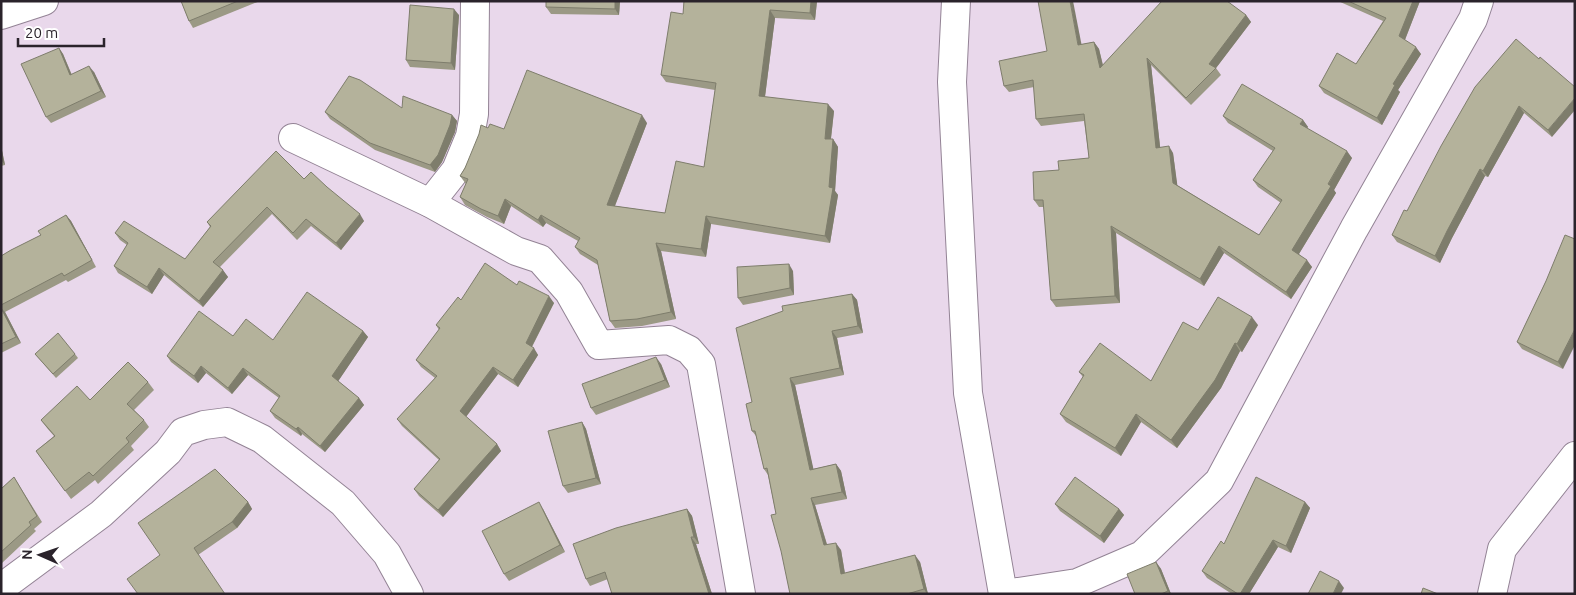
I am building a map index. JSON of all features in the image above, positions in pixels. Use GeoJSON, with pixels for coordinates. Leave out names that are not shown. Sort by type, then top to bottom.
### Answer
{"type":"FeatureCollection","features":[{"type":"Feature","properties":{"kind":"street"},"geometry":{"type":"LineString","coordinates":[[1,15],[44,1]]}},
{"type":"Feature","properties":{"kind":"street"},"geometry":{"type":"LineString","coordinates":[[430,203],[456,170],[470,136],[474,114],[475,1]]}},
{"type":"Feature","properties":{"kind":"street"},"geometry":{"type":"LineString","coordinates":[[956,1],[952,82],[968,393],[1004,594],[1077,583],[1142,555],[1219,481],[1354,229],[1472,19],[1479,1]]}},
{"type":"Feature","properties":{"kind":"street"},"geometry":{"type":"LineString","coordinates":[[293,138],[430,203],[516,251],[540,259],[570,292],[599,344],[615,345],[669,340],[689,350],[701,364],[741,594]]}},
{"type":"Feature","properties":{"kind":"street"},"geometry":{"type":"LineString","coordinates":[[1,588],[102,514],[168,452],[184,432],[204,424],[228,422],[262,439],[343,503],[387,554],[409,594]]}},
{"type":"Feature","properties":{"kind":"street"},"geometry":{"type":"LineString","coordinates":[[1492,594],[1502,550],[1575,456]]}},
{"type":"Feature","properties":{"kind":"building"},"geometry":{"type":"Polygon","coordinates":[[[181,1],[238,1],[189,21],[181,1]]]}},
{"type":"Feature","properties":{"kind":"building"},"geometry":{"type":"Polygon","coordinates":[[[546,1],[615,1],[615,9],[546,7],[546,1]]]}},
{"type":"Feature","properties":{"kind":"building"},"geometry":{"type":"Polygon","coordinates":[[[684,1],[811,1],[810,13],[770,10],[759,96],[828,104],[825,139],[833,139],[829,187],[833,188],[825,236],[706,216],[701,249],[656,243],[671,312],[637,319],[610,321],[597,260],[575,247],[580,238],[541,215],[538,220],[505,199],[498,216],[481,209],[460,197],[468,179],[460,176],[479,134],[481,125],[488,128],[490,124],[504,129],[527,70],[642,115],[607,205],[665,213],[676,161],[704,167],[716,83],[661,75],[671,12],[683,14],[684,1]]]}},
{"type":"Feature","properties":{"kind":"building"},"geometry":{"type":"Polygon","coordinates":[[[1038,1],[1070,1],[1078,45],[1094,42],[1100,68],[1162,1],[1227,1],[1246,15],[1209,64],[1216,68],[1186,98],[1147,58],[1156,148],[1169,146],[1173,183],[1259,235],[1282,200],[1253,180],[1275,148],[1223,116],[1242,84],[1303,120],[1300,124],[1347,151],[1328,184],[1331,186],[1292,250],[1307,260],[1286,292],[1219,246],[1200,279],[1111,226],[1115,296],[1051,300],[1043,200],[1034,200],[1033,172],[1059,170],[1058,161],[1089,158],[1084,114],[1036,119],[1033,80],[1004,86],[999,61],[1047,51],[1038,1]]]}},
{"type":"Feature","properties":{"kind":"building"},"geometry":{"type":"Polygon","coordinates":[[[1348,1],[1413,1],[1399,36],[1416,47],[1393,84],[1395,85],[1377,118],[1319,86],[1337,53],[1356,64],[1386,18],[1348,1]]]}},
{"type":"Feature","properties":{"kind":"building"},"geometry":{"type":"Polygon","coordinates":[[[410,5],[454,9],[451,63],[406,60],[410,5]]]}},
{"type":"Feature","properties":{"kind":"building"},"geometry":{"type":"Polygon","coordinates":[[[1516,39],[1575,87],[1575,98],[1548,130],[1519,106],[1483,171],[1480,169],[1435,256],[1392,235],[1404,210],[1407,211],[1475,87],[1516,39]]]}},
{"type":"Feature","properties":{"kind":"building"},"geometry":{"type":"Polygon","coordinates":[[[59,48],[70,75],[89,66],[101,91],[46,117],[21,64],[59,48]]]}},
{"type":"Feature","properties":{"kind":"building"},"geometry":{"type":"Polygon","coordinates":[[[349,76],[360,80],[402,108],[403,96],[452,115],[438,155],[430,165],[370,143],[325,112],[349,76]]]}},
{"type":"Feature","properties":{"kind":"building"},"geometry":{"type":"Polygon","coordinates":[[[276,151],[304,179],[311,172],[360,214],[336,243],[306,219],[293,233],[267,207],[213,262],[223,270],[199,301],[159,268],[147,287],[114,266],[128,243],[115,233],[124,221],[185,259],[211,226],[207,222],[276,151]]]}},
{"type":"Feature","properties":{"kind":"building"},"geometry":{"type":"Polygon","coordinates":[[[66,215],[92,260],[64,276],[62,273],[1,305],[1,256],[41,235],[38,231],[66,215]]]}},
{"type":"Feature","properties":{"kind":"building"},"geometry":{"type":"Polygon","coordinates":[[[1565,235],[1575,239],[1575,329],[1558,362],[1517,342],[1565,235]]]}},
{"type":"Feature","properties":{"kind":"building"},"geometry":{"type":"Polygon","coordinates":[[[485,263],[517,285],[519,281],[549,296],[526,343],[534,348],[513,380],[493,367],[460,411],[497,444],[438,510],[414,489],[440,459],[397,419],[437,376],[416,360],[440,328],[436,325],[458,297],[461,300],[485,263]]]}},
{"type":"Feature","properties":{"kind":"building"},"geometry":{"type":"Polygon","coordinates":[[[789,264],[790,288],[738,298],[737,267],[789,264]]]}},
{"type":"Feature","properties":{"kind":"building"},"geometry":{"type":"Polygon","coordinates":[[[307,292],[363,331],[332,376],[359,398],[320,446],[298,427],[296,429],[270,411],[280,396],[243,368],[228,388],[201,366],[194,376],[167,356],[199,311],[233,336],[246,319],[273,340],[307,292]]]}},
{"type":"Feature","properties":{"kind":"building"},"geometry":{"type":"Polygon","coordinates":[[[852,294],[858,326],[832,331],[840,368],[790,378],[810,470],[836,464],[842,492],[811,498],[824,545],[836,543],[841,574],[915,555],[924,589],[907,594],[790,594],[771,515],[776,514],[767,468],[764,469],[746,404],[752,402],[736,328],[783,311],[782,306],[852,294]]]}},
{"type":"Feature","properties":{"kind":"building"},"geometry":{"type":"Polygon","coordinates":[[[1218,297],[1252,317],[1215,380],[1171,440],[1136,414],[1115,448],[1060,414],[1084,375],[1079,372],[1100,343],[1151,381],[1183,322],[1198,330],[1218,297]]]}},
{"type":"Feature","properties":{"kind":"building"},"geometry":{"type":"Polygon","coordinates":[[[1,308],[16,337],[1,344],[1,308]]]}},
{"type":"Feature","properties":{"kind":"building"},"geometry":{"type":"Polygon","coordinates":[[[58,333],[75,354],[53,374],[35,354],[58,333]]]}},
{"type":"Feature","properties":{"kind":"building"},"geometry":{"type":"Polygon","coordinates":[[[656,357],[665,380],[591,408],[582,384],[656,357]]]}},
{"type":"Feature","properties":{"kind":"building"},"geometry":{"type":"Polygon","coordinates":[[[128,362],[148,382],[127,404],[144,420],[126,438],[129,442],[93,476],[89,472],[65,491],[36,451],[55,436],[41,420],[77,386],[90,400],[128,362]]]}},
{"type":"Feature","properties":{"kind":"building"},"geometry":{"type":"Polygon","coordinates":[[[582,422],[596,478],[563,486],[548,431],[582,422]]]}},
{"type":"Feature","properties":{"kind":"building"},"geometry":{"type":"Polygon","coordinates":[[[215,469],[248,502],[232,522],[194,548],[225,594],[138,594],[127,579],[160,555],[138,523],[215,469]]]}},
{"type":"Feature","properties":{"kind":"building"},"geometry":{"type":"Polygon","coordinates":[[[14,477],[37,516],[29,522],[31,525],[1,552],[1,489],[14,477]]]}},
{"type":"Feature","properties":{"kind":"building"},"geometry":{"type":"Polygon","coordinates":[[[1075,477],[1119,509],[1100,536],[1055,504],[1075,477]]]}},
{"type":"Feature","properties":{"kind":"building"},"geometry":{"type":"Polygon","coordinates":[[[1256,477],[1305,502],[1286,546],[1273,540],[1240,594],[1238,594],[1202,571],[1221,541],[1224,544],[1256,477]]]}},
{"type":"Feature","properties":{"kind":"building"},"geometry":{"type":"Polygon","coordinates":[[[539,502],[560,545],[504,574],[482,531],[539,502]]]}},
{"type":"Feature","properties":{"kind":"building"},"geometry":{"type":"Polygon","coordinates":[[[687,509],[694,537],[691,537],[709,594],[612,594],[605,572],[586,579],[573,544],[616,528],[687,509]]]}},
{"type":"Feature","properties":{"kind":"building"},"geometry":{"type":"Polygon","coordinates":[[[1156,562],[1168,591],[1161,594],[1135,594],[1127,574],[1156,562]]]}},
{"type":"Feature","properties":{"kind":"building"},"geometry":{"type":"Polygon","coordinates":[[[1320,571],[1339,581],[1333,594],[1308,594],[1320,571]]]}},
{"type":"Feature","properties":{"kind":"building"},"geometry":{"type":"Polygon","coordinates":[[[1423,588],[1438,594],[1421,594],[1423,588]]]}}]}
